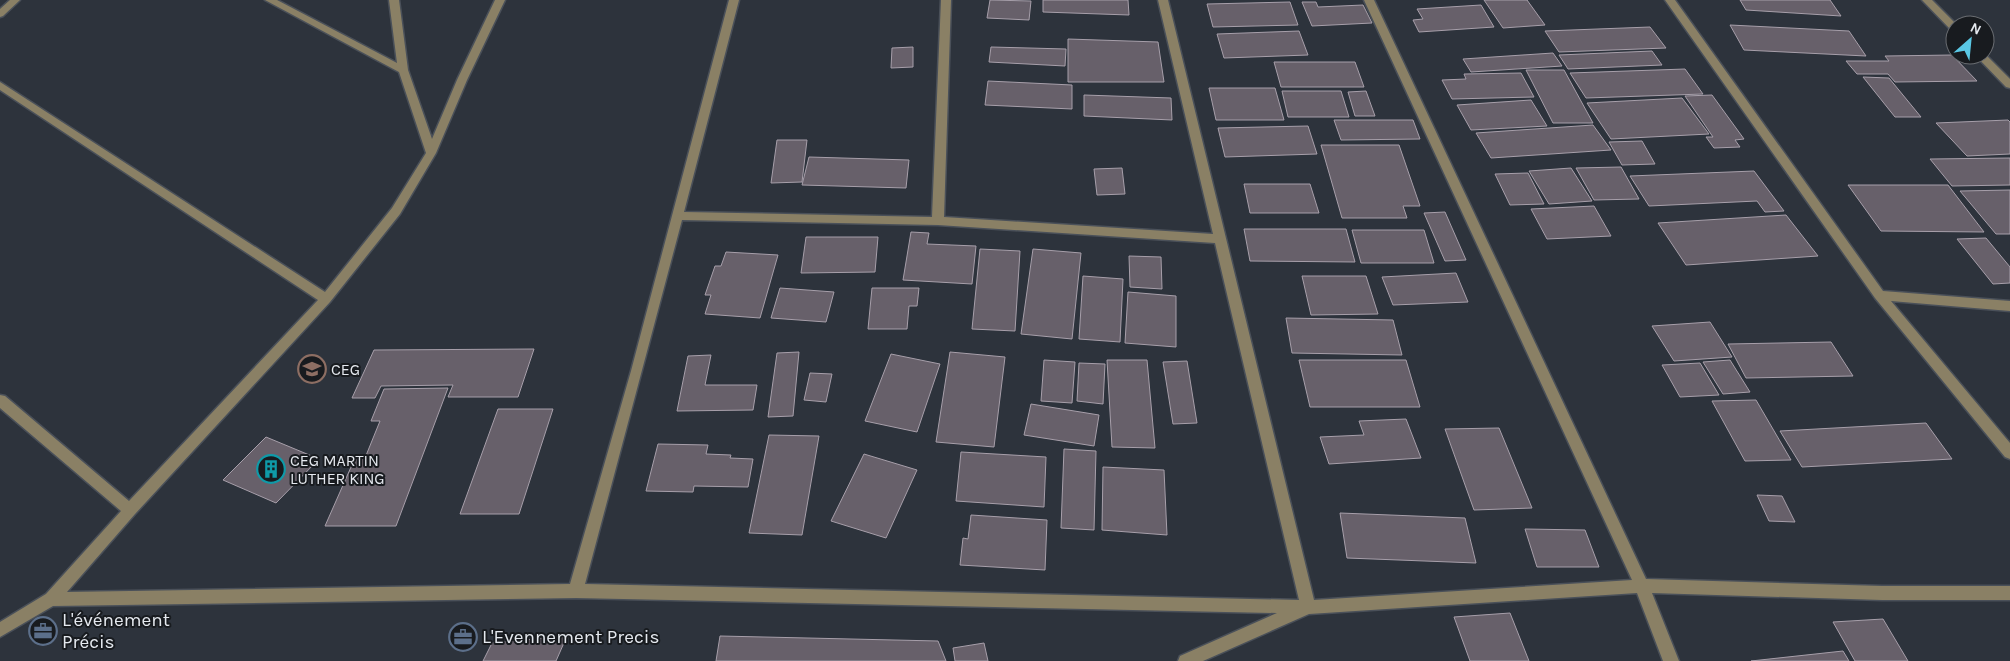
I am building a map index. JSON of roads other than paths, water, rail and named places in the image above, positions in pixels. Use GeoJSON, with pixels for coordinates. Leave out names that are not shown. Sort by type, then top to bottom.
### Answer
{"type":"FeatureCollection","features":[{"type":"Feature","properties":{"kind":"street"},"geometry":{"type":"LineString","coordinates":[[0,14],[15,0]]}},
{"type":"Feature","properties":{"kind":"street"},"geometry":{"type":"LineString","coordinates":[[270,0],[403,70]]}},
{"type":"Feature","properties":{"kind":"street"},"geometry":{"type":"LineString","coordinates":[[394,0],[403,70],[431,153]]}},
{"type":"Feature","properties":{"kind":"street"},"geometry":{"type":"LineString","coordinates":[[0,630],[51,599],[130,510],[326,299],[396,211],[431,153],[462,80],[500,0]]}},
{"type":"Feature","properties":{"kind":"street"},"geometry":{"type":"LineString","coordinates":[[576,591],[678,216],[734,0]]}},
{"type":"Feature","properties":{"kind":"street"},"geometry":{"type":"LineString","coordinates":[[938,221],[946,0]]}},
{"type":"Feature","properties":{"kind":"street"},"geometry":{"type":"LineString","coordinates":[[1163,0],[1308,607]]}},
{"type":"Feature","properties":{"kind":"street"},"geometry":{"type":"LineString","coordinates":[[1369,0],[1642,586],[1671,661]]}},
{"type":"Feature","properties":{"kind":"street"},"geometry":{"type":"LineString","coordinates":[[1670,0],[1879,295],[2010,453]]}},
{"type":"Feature","properties":{"kind":"street"},"geometry":{"type":"LineString","coordinates":[[1926,0],[1945,19]]}},
{"type":"Feature","properties":{"kind":"street"},"geometry":{"type":"LineString","coordinates":[[1990,65],[2010,85]]}},
{"type":"Feature","properties":{"kind":"street"},"geometry":{"type":"LineString","coordinates":[[0,85],[326,299]]}},
{"type":"Feature","properties":{"kind":"street"},"geometry":{"type":"LineString","coordinates":[[678,216],[938,221],[1220,239]]}},
{"type":"Feature","properties":{"kind":"street"},"geometry":{"type":"LineString","coordinates":[[1879,295],[2010,306]]}},
{"type":"Feature","properties":{"kind":"street"},"geometry":{"type":"LineString","coordinates":[[0,400],[130,510]]}},
{"type":"Feature","properties":{"kind":"street"},"geometry":{"type":"LineString","coordinates":[[51,599],[576,591],[1308,607],[1642,586],[2010,593]]}},
{"type":"Feature","properties":{"kind":"street"},"geometry":{"type":"LineString","coordinates":[[1186,661],[1308,607]]}},
{"type":"Feature","properties":{"kind":"place","name":"CEG"},"geometry":{"type":"Point","coordinates":[312,369]}},
{"type":"Feature","properties":{"kind":"place","name":"CEG MARTIN LUTHER KING"},"geometry":{"type":"Point","coordinates":[271,469]}},
{"type":"Feature","properties":{"kind":"place","name":"L'événement Précis"},"geometry":{"type":"Point","coordinates":[43,631]}},
{"type":"Feature","properties":{"kind":"place","name":"L'Evennement Precis"},"geometry":{"type":"Point","coordinates":[463,637]}}]}
